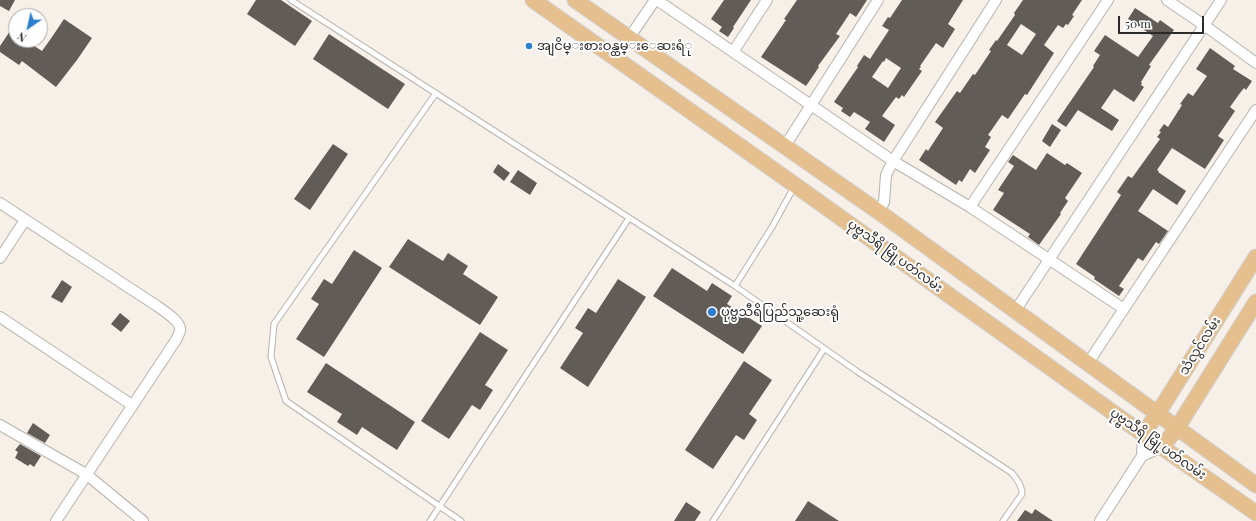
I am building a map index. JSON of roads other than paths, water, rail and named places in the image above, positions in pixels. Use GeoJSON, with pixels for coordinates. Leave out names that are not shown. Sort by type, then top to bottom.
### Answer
{"type":"FeatureCollection","features":[{"type":"Feature","properties":{"kind":"main road","name":"ပုဗ္ဗသီရိ မြို့ပတ်လမ်း"},"geometry":{"type":"LineString","coordinates":[[533,0],[1256,513]]}},
{"type":"Feature","properties":{"kind":"main road","name":"ပုဗ္ဗသီရိ မြို့ပတ်လမ်း"},"geometry":{"type":"LineString","coordinates":[[575,0],[879,212],[1256,485]]}},
{"type":"Feature","properties":{"kind":"main road","name":"သံလွင်လမ်း"},"geometry":{"type":"LineString","coordinates":[[1143,434],[1158,413],[1256,257]]}},
{"type":"Feature","properties":{"kind":"main road","name":"သံလွင်လမ်း"},"geometry":{"type":"LineString","coordinates":[[1162,447],[1177,428],[1256,302]]}},
{"type":"Feature","properties":{"kind":"street"},"geometry":{"type":"LineString","coordinates":[[629,38],[656,0],[893,161],[970,207],[1124,309]]}},
{"type":"Feature","properties":{"kind":"street"},"geometry":{"type":"LineString","coordinates":[[733,52],[766,0]]}},
{"type":"Feature","properties":{"kind":"street"},"geometry":{"type":"LineString","coordinates":[[785,146],[878,0]]}},
{"type":"Feature","properties":{"kind":"street"},"geometry":{"type":"LineString","coordinates":[[879,212],[884,202],[886,175],[893,161],[996,0]]}},
{"type":"Feature","properties":{"kind":"street"},"geometry":{"type":"LineString","coordinates":[[970,207],[1108,0]]}},
{"type":"Feature","properties":{"kind":"street"},"geometry":{"type":"LineString","coordinates":[[1167,0],[1256,62]]}},
{"type":"Feature","properties":{"kind":"street"},"geometry":{"type":"LineString","coordinates":[[1015,311],[1221,0]]}},
{"type":"Feature","properties":{"kind":"street"},"geometry":{"type":"LineString","coordinates":[[1088,363],[1256,110]]}},
{"type":"Feature","properties":{"kind":"street"},"geometry":{"type":"LineString","coordinates":[[0,203],[157,306],[178,324],[180,331],[176,340],[56,521]]}},
{"type":"Feature","properties":{"kind":"street"},"geometry":{"type":"LineString","coordinates":[[0,258],[25,220]]}},
{"type":"Feature","properties":{"kind":"street"},"geometry":{"type":"LineString","coordinates":[[0,317],[132,405]]}},
{"type":"Feature","properties":{"kind":"street"},"geometry":{"type":"LineString","coordinates":[[1,428],[86,474],[143,521]]}},
{"type":"Feature","properties":{"kind":"street"},"geometry":{"type":"LineString","coordinates":[[1100,521],[1142,456],[1143,434]]}},
{"type":"Feature","properties":{"kind":"street"},"geometry":{"type":"LineString","coordinates":[[1142,456],[1162,447]]}},
{"type":"Feature","properties":{"kind":"lane"},"geometry":{"type":"LineString","coordinates":[[291,0],[734,286],[858,372],[1012,473],[1022,489],[1022,494],[1004,521]]}},
{"type":"Feature","properties":{"kind":"lane"},"geometry":{"type":"LineString","coordinates":[[436,93],[274,324],[271,357],[286,401],[461,521]]}},
{"type":"Feature","properties":{"kind":"lane"},"geometry":{"type":"LineString","coordinates":[[734,286],[772,227],[795,185]]}},
{"type":"Feature","properties":{"kind":"lane"},"geometry":{"type":"LineString","coordinates":[[430,521],[629,218]]}},
{"type":"Feature","properties":{"kind":"lane"},"geometry":{"type":"LineString","coordinates":[[713,521],[824,349]]}},
{"type":"Feature","properties":{"kind":"place","name":"အျငိမ္းစားဝန္ထမ္းေဆးရံု"},"geometry":{"type":"Point","coordinates":[529,46]}},
{"type":"Feature","properties":{"kind":"place","name":"ပုဗ္ဗသီရိပြည်သူ့ဆေးရုံ"},"geometry":{"type":"Point","coordinates":[712,312]}}]}
